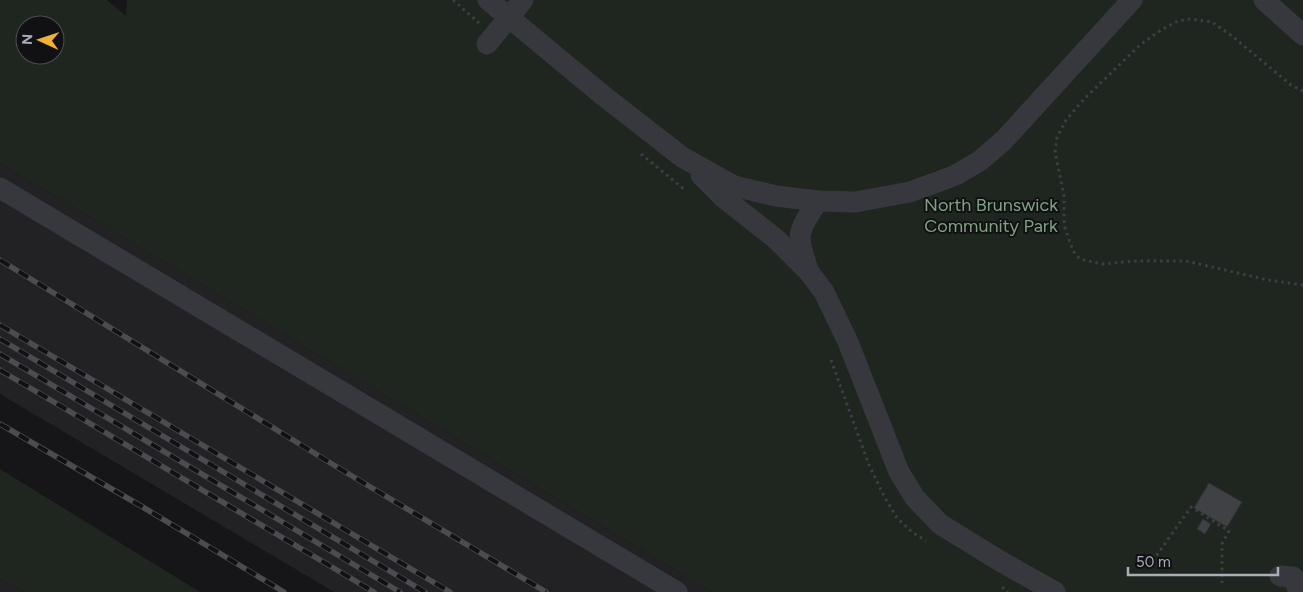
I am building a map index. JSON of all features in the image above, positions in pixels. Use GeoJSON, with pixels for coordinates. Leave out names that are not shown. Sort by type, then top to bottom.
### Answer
{"type":"FeatureCollection","features":[{"type":"Feature","properties":{"kind":"lane"},"geometry":{"type":"LineString","coordinates":[[488,0],[600,93],[682,157],[724,198],[776,239],[809,272],[824,292],[848,342],[899,472],[915,498],[940,524],[1055,592]]}},
{"type":"Feature","properties":{"kind":"lane"},"geometry":{"type":"LineString","coordinates":[[483,34],[508,17],[523,0]]}},
{"type":"Feature","properties":{"kind":"lane"},"geometry":{"type":"LineString","coordinates":[[682,157],[734,186],[776,196],[818,201],[855,202],[910,192],[956,175],[981,160],[1004,140],[1132,0]]}},
{"type":"Feature","properties":{"kind":"lane"},"geometry":{"type":"LineString","coordinates":[[1264,0],[1303,35]]}},
{"type":"Feature","properties":{"kind":"lane"},"geometry":{"type":"LineString","coordinates":[[0,188],[677,592]]}},
{"type":"Feature","properties":{"kind":"lane"},"geometry":{"type":"LineString","coordinates":[[809,272],[800,244],[801,226],[818,201]]}},
{"type":"Feature","properties":{"kind":"lane"},"geometry":{"type":"LineString","coordinates":[[1280,576],[1293,577],[1299,592]]}},
{"type":"Feature","properties":{"kind":"path"},"geometry":{"type":"LineString","coordinates":[[453,0],[483,34]]}},
{"type":"Feature","properties":{"kind":"path"},"geometry":{"type":"LineString","coordinates":[[1303,91],[1292,85],[1212,22],[1190,18],[1178,21],[1161,30],[1140,45],[1085,98],[1066,120],[1057,137],[1055,152],[1064,196],[1065,228],[1073,251],[1080,259],[1102,264],[1136,260],[1186,261],[1268,280],[1303,285]]}},
{"type":"Feature","properties":{"kind":"path"},"geometry":{"type":"LineString","coordinates":[[637,150],[690,194]]}},
{"type":"Feature","properties":{"kind":"path"},"geometry":{"type":"LineString","coordinates":[[828,352],[869,465],[884,496],[897,518],[912,532],[927,542]]}},
{"type":"Feature","properties":{"kind":"path"},"geometry":{"type":"LineString","coordinates":[[1149,566],[1191,507],[1230,531],[1222,544],[1222,583]]}},
{"type":"Feature","properties":{"kind":"path"},"geometry":{"type":"LineString","coordinates":[[994,583],[1008,592]]}},
{"type":"Feature","properties":{"kind":"shaded area"},"geometry":{"type":"Polygon","coordinates":[[[0,163],[712,592],[334,592],[0,394],[0,163]]]}},
{"type":"Feature","properties":{"kind":"shaded area"},"geometry":{"type":"Polygon","coordinates":[[[0,579],[25,592],[0,592],[0,579]]]}},
{"type":"Feature","properties":{"kind":"green space","name":"North Brunswick Community Park"},"geometry":{"type":"Polygon","coordinates":[[[0,0],[107,0],[126,16],[127,0],[1303,0],[1303,592],[712,592],[0,163],[0,0]]]}},
{"type":"Feature","properties":{"kind":"green space"},"geometry":{"type":"Polygon","coordinates":[[[0,469],[200,592],[25,592],[0,579],[0,469]]]}},
{"type":"Feature","properties":{"kind":"building"},"geometry":{"type":"Polygon","coordinates":[[[1209,483],[1242,502],[1227,527],[1194,508],[1209,483]]]}},
{"type":"Feature","properties":{"kind":"building"},"geometry":{"type":"Polygon","coordinates":[[[1203,519],[1211,524],[1205,534],[1197,529],[1203,519]]]}},
{"type":"Feature","properties":{"kind":"railway"},"geometry":{"type":"LineString","coordinates":[[0,260],[337,467],[546,592]]}},
{"type":"Feature","properties":{"kind":"railway"},"geometry":{"type":"LineString","coordinates":[[0,325],[450,592]]}},
{"type":"Feature","properties":{"kind":"railway"},"geometry":{"type":"LineString","coordinates":[[0,339],[425,592]]}},
{"type":"Feature","properties":{"kind":"railway"},"geometry":{"type":"LineString","coordinates":[[0,354],[400,592]]}},
{"type":"Feature","properties":{"kind":"railway"},"geometry":{"type":"LineString","coordinates":[[0,370],[374,592]]}},
{"type":"Feature","properties":{"kind":"railway"},"geometry":{"type":"LineString","coordinates":[[0,424],[284,592]]}}]}
